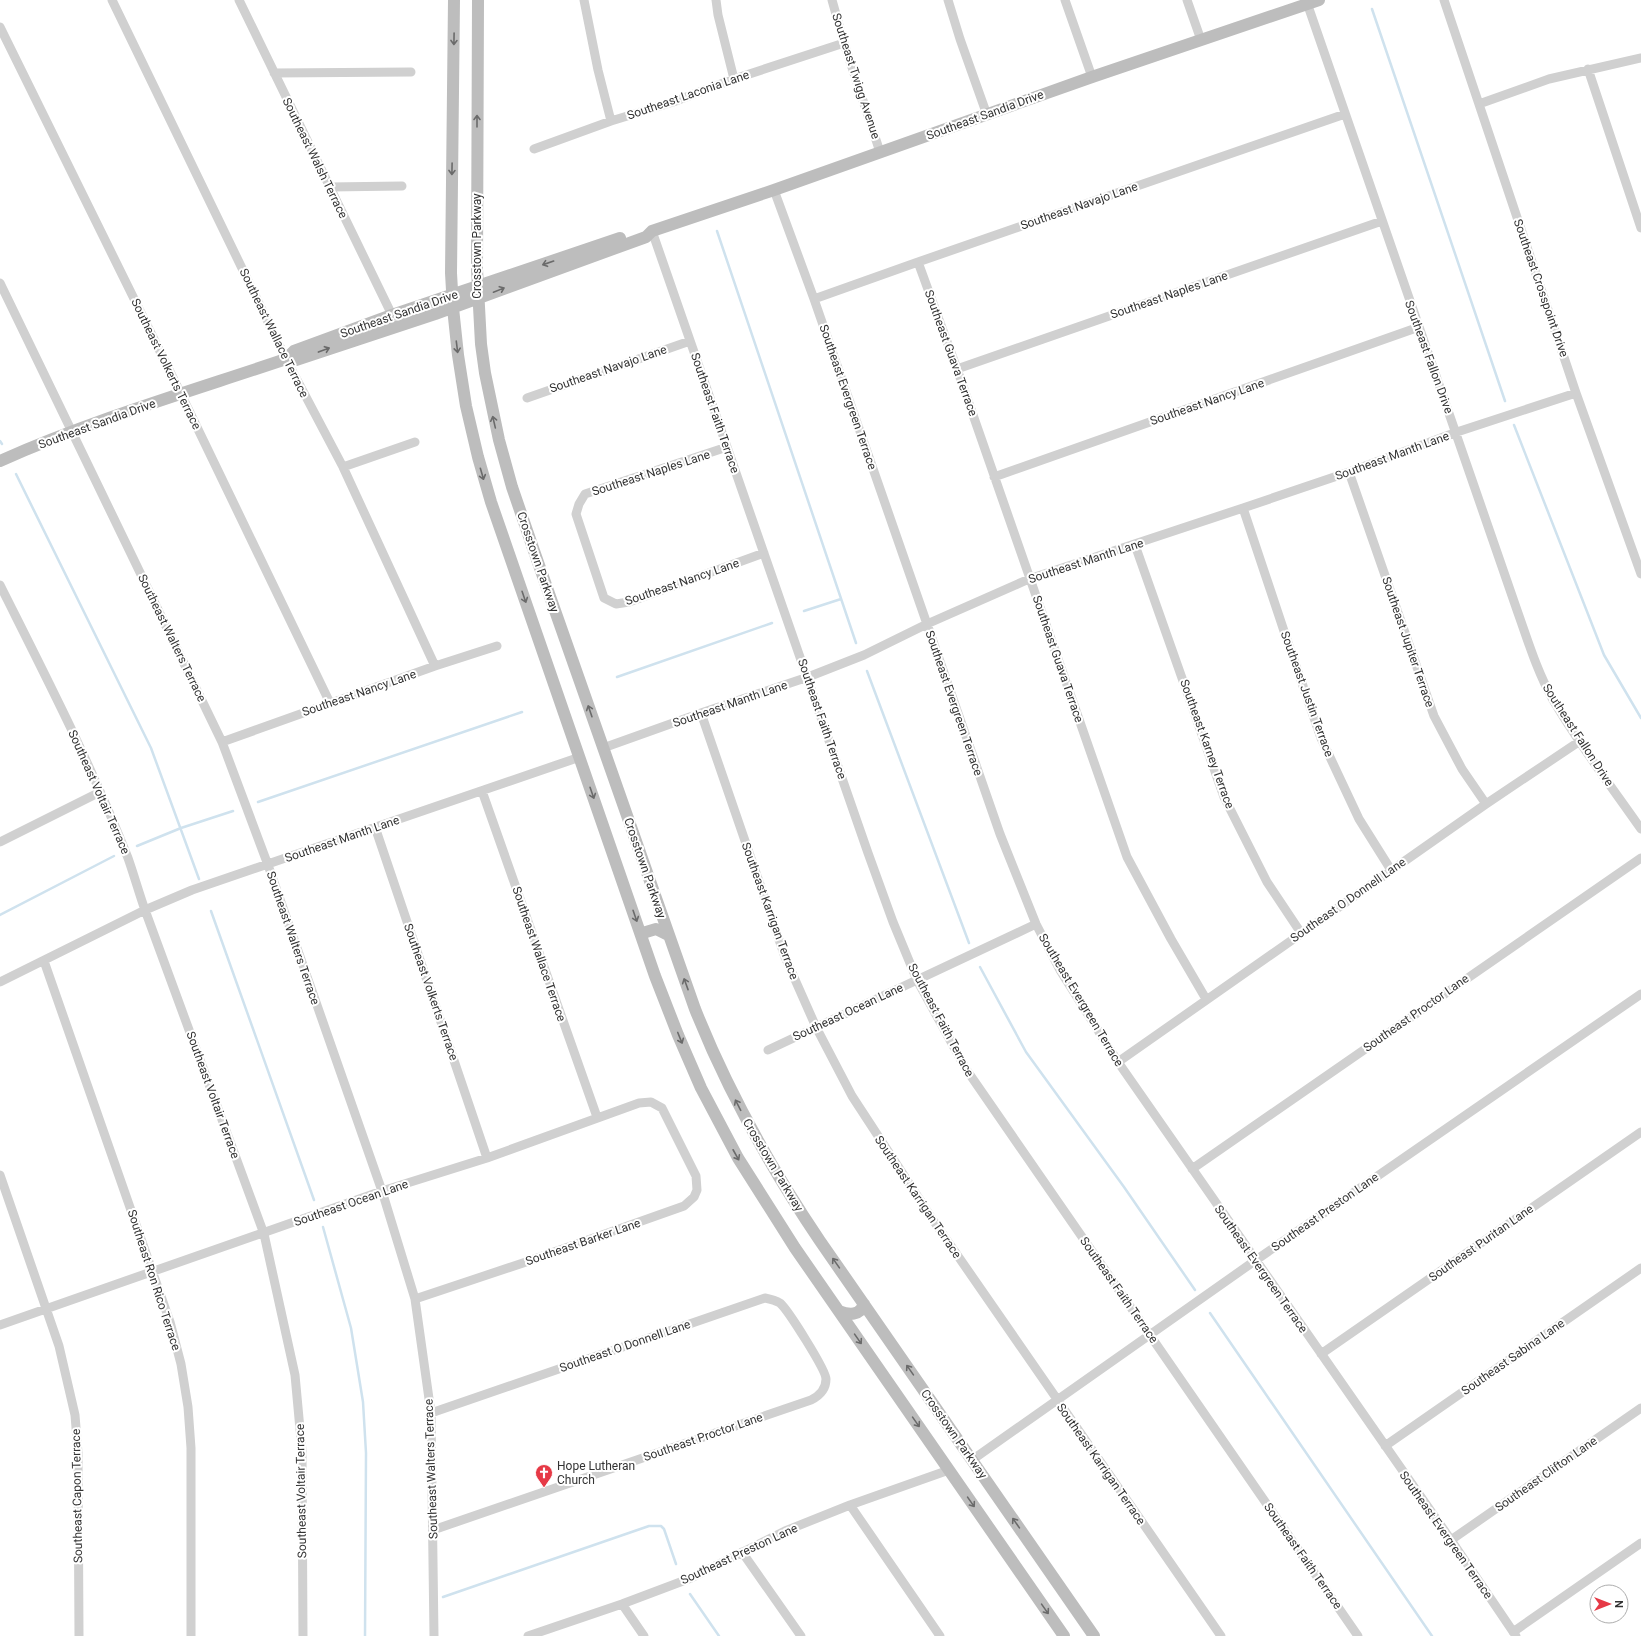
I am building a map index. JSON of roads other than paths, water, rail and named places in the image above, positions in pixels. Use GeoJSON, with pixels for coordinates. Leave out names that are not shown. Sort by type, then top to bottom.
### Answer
{"type":"FeatureCollection","features":[{"type":"Feature","properties":{"kind":"main road","name":"Crosstown Parkway"},"geometry":{"type":"LineString","coordinates":[[454,0],[452,302],[462,383],[471,432],[491,502],[678,1035],[695,1075],[722,1129],[761,1197],[838,1311],[1064,1636]]}},
{"type":"Feature","properties":{"kind":"main road","name":"Crosstown Parkway"},"geometry":{"type":"LineString","coordinates":[[478,0],[477,299],[485,373],[499,440],[512,487],[668,935],[712,1052],[752,1132],[791,1197],[1094,1636]]}},
{"type":"Feature","properties":{"kind":"main road","name":"Southeast Sandia Drive"},"geometry":{"type":"LineString","coordinates":[[0,461],[72,432],[181,394],[286,359],[296,360],[452,302],[477,286],[643,230],[652,231],[774,190],[1311,1]]}},
{"type":"Feature","properties":{"kind":"main road","name":"Southeast Sandia Drive"},"geometry":{"type":"LineString","coordinates":[[286,359],[294,351],[392,315],[452,302],[477,299],[646,237],[652,231]]}},
{"type":"Feature","properties":{"kind":"main road"},"geometry":{"type":"LineString","coordinates":[[642,935],[656,929],[668,935]]}},
{"type":"Feature","properties":{"kind":"main road"},"geometry":{"type":"LineString","coordinates":[[838,1311],[856,1314],[862,1309],[864,1304]]}},
{"type":"Feature","properties":{"kind":"street","name":"Southeast Wallace Terrace"},"geometry":{"type":"LineString","coordinates":[[112,0],[286,359],[343,468],[436,666]]}},
{"type":"Feature","properties":{"kind":"street","name":"Southeast Walsh Terrace"},"geometry":{"type":"LineString","coordinates":[[238,0],[392,315]]}},
{"type":"Feature","properties":{"kind":"street"},"geometry":{"type":"LineString","coordinates":[[584,0],[598,70],[611,121]]}},
{"type":"Feature","properties":{"kind":"street"},"geometry":{"type":"LineString","coordinates":[[716,0],[718,15],[734,79]]}},
{"type":"Feature","properties":{"kind":"street","name":"Southeast Twigg Avenue"},"geometry":{"type":"LineString","coordinates":[[832,0],[844,43],[880,152]]}},
{"type":"Feature","properties":{"kind":"street"},"geometry":{"type":"LineString","coordinates":[[948,0],[987,115]]}},
{"type":"Feature","properties":{"kind":"street"},"geometry":{"type":"LineString","coordinates":[[1065,0],[1092,77]]}},
{"type":"Feature","properties":{"kind":"street"},"geometry":{"type":"LineString","coordinates":[[1188,0],[1201,40]]}},
{"type":"Feature","properties":{"kind":"street","name":"Southeast Crosspoint Drive"},"geometry":{"type":"LineString","coordinates":[[1444,0],[1576,393],[1641,574]]}},
{"type":"Feature","properties":{"kind":"street","name":"Southeast Fallon Drive"},"geometry":{"type":"LineString","coordinates":[[1311,1],[1345,114],[1541,675],[1551,697],[1641,829]]}},
{"type":"Feature","properties":{"kind":"street","name":"Southeast Volkerts Terrace"},"geometry":{"type":"LineString","coordinates":[[0,27],[181,394],[330,703]]}},
{"type":"Feature","properties":{"kind":"street","name":"Southeast Laconia Lane"},"geometry":{"type":"LineString","coordinates":[[534,149],[611,121],[673,102],[734,79],[844,43]]}},
{"type":"Feature","properties":{"kind":"street"},"geometry":{"type":"LineString","coordinates":[[1480,104],[1549,79],[1641,58]]}},
{"type":"Feature","properties":{"kind":"street"},"geometry":{"type":"LineString","coordinates":[[1588,69],[1641,228]]}},
{"type":"Feature","properties":{"kind":"street"},"geometry":{"type":"LineString","coordinates":[[274,73],[411,72]]}},
{"type":"Feature","properties":{"kind":"street","name":"Southeast Navajo Lane"},"geometry":{"type":"LineString","coordinates":[[814,299],[1345,114]]}},
{"type":"Feature","properties":{"kind":"street"},"geometry":{"type":"LineString","coordinates":[[329,187],[402,186]]}},
{"type":"Feature","properties":{"kind":"street","name":"Southeast Evergreen Terrace"},"geometry":{"type":"LineString","coordinates":[[774,190],[814,299],[1000,834],[1036,924],[1060,970],[1118,1062],[1451,1540],[1514,1634]]}},
{"type":"Feature","properties":{"kind":"street","name":"Southeast Naples Lane"},"geometry":{"type":"LineString","coordinates":[[957,369],[1382,220]]}},
{"type":"Feature","properties":{"kind":"street","name":"Southeast Faith Terrace"},"geometry":{"type":"LineString","coordinates":[[652,231],[868,853],[893,922],[917,980],[966,1069],[1358,1636]]}},
{"type":"Feature","properties":{"kind":"street","name":"Southeast Guava Terrace"},"geometry":{"type":"LineString","coordinates":[[918,262],[957,369],[1127,857],[1171,940],[1206,999]]}},
{"type":"Feature","properties":{"kind":"street","name":"Southeast Walters Terrace"},"geometry":{"type":"LineString","coordinates":[[0,283],[222,742],[268,865],[382,1191],[415,1299],[431,1413],[434,1636]]}},
{"type":"Feature","properties":{"kind":"street","name":"Southeast Nancy Lane"},"geometry":{"type":"LineString","coordinates":[[994,477],[1419,327]]}},
{"type":"Feature","properties":{"kind":"street","name":"Southeast Navajo Lane"},"geometry":{"type":"LineString","coordinates":[[527,398],[690,341]]}},
{"type":"Feature","properties":{"kind":"street","name":"Southeast Manth Lane"},"geometry":{"type":"LineString","coordinates":[[603,748],[701,713],[808,678],[864,655],[927,624],[1030,579],[1349,472],[1456,432],[1576,393]]}},
{"type":"Feature","properties":{"kind":"street"},"geometry":{"type":"LineString","coordinates":[[343,468],[415,442]]}},
{"type":"Feature","properties":{"kind":"street","name":"Southeast Naples Lane"},"geometry":{"type":"LineString","coordinates":[[579,504],[586,494],[727,447]]}},
{"type":"Feature","properties":{"kind":"street","name":"Southeast Jupiter Terrace"},"geometry":{"type":"LineString","coordinates":[[1349,472],[1434,716],[1462,769],[1486,804]]}},
{"type":"Feature","properties":{"kind":"street","name":"Southeast Nancy Lane"},"geometry":{"type":"LineString","coordinates":[[579,504],[576,514],[604,598],[616,604],[629,602],[764,554]]}},
{"type":"Feature","properties":{"kind":"street","name":"Southeast Justin Terrace"},"geometry":{"type":"LineString","coordinates":[[1243,508],[1321,738],[1359,819],[1391,870]]}},
{"type":"Feature","properties":{"kind":"street","name":"Southeast Karney Terrace"},"geometry":{"type":"LineString","coordinates":[[1135,545],[1224,798],[1267,882],[1302,933]]}},
{"type":"Feature","properties":{"kind":"street","name":"Southeast Voltair Terrace"},"geometry":{"type":"LineString","coordinates":[[0,585],[63,711],[128,858],[145,910],[264,1234],[295,1375],[302,1443],[303,1636]]}},
{"type":"Feature","properties":{"kind":"street","name":"Southeast Nancy Lane"},"geometry":{"type":"LineString","coordinates":[[222,742],[330,703],[497,646]]}},
{"type":"Feature","properties":{"kind":"street","name":"Southeast Karrigan Terrace"},"geometry":{"type":"LineString","coordinates":[[701,713],[785,957],[816,1027],[852,1096],[933,1220],[1056,1400],[1221,1636]]}},
{"type":"Feature","properties":{"kind":"street","name":"Southeast O Donnell Lane"},"geometry":{"type":"LineString","coordinates":[[1118,1062],[1391,870],[1580,741]]}},
{"type":"Feature","properties":{"kind":"street","name":"Southeast Manth Lane"},"geometry":{"type":"LineString","coordinates":[[0,982],[145,910],[192,890],[580,757]]}},
{"type":"Feature","properties":{"kind":"street","name":"Southeast Wallace Terrace"},"geometry":{"type":"LineString","coordinates":[[482,791],[597,1117]]}},
{"type":"Feature","properties":{"kind":"street"},"geometry":{"type":"LineString","coordinates":[[0,842],[100,792]]}},
{"type":"Feature","properties":{"kind":"street","name":"Southeast Volkerts Terrace"},"geometry":{"type":"LineString","coordinates":[[375,827],[487,1158]]}},
{"type":"Feature","properties":{"kind":"street","name":"Southeast Proctor Lane"},"geometry":{"type":"LineString","coordinates":[[1192,1169],[1641,858]]}},
{"type":"Feature","properties":{"kind":"street","name":"Southeast Ocean Lane"},"geometry":{"type":"LineString","coordinates":[[768,1050],[1036,924]]}},
{"type":"Feature","properties":{"kind":"street","name":"Southeast Ron Rico Terrace"},"geometry":{"type":"LineString","coordinates":[[44,961],[170,1322],[181,1364],[188,1407],[191,1448],[191,1636]]}},
{"type":"Feature","properties":{"kind":"street","name":"Southeast Preston Lane"},"geometry":{"type":"LineString","coordinates":[[972,1460],[1256,1260],[1641,994]]}},
{"type":"Feature","properties":{"kind":"street","name":"Southeast Ocean Lane"},"geometry":{"type":"LineString","coordinates":[[0,1325],[264,1234],[382,1191],[487,1158],[639,1103],[650,1102],[662,1108],[680,1145]]}},
{"type":"Feature","properties":{"kind":"street","name":"Southeast Puritan Lane"},"geometry":{"type":"LineString","coordinates":[[1321,1354],[1641,1132]]}},
{"type":"Feature","properties":{"kind":"street","name":"Southeast Barker Lane"},"geometry":{"type":"LineString","coordinates":[[415,1299],[523,1263],[684,1206],[694,1197],[697,1190],[697,1183],[696,1176],[680,1145]]}},
{"type":"Feature","properties":{"kind":"street","name":"Southeast Capon Terrace"},"geometry":{"type":"LineString","coordinates":[[0,1175],[59,1346],[75,1415],[78,1453],[79,1636]]}},
{"type":"Feature","properties":{"kind":"street","name":"Southeast Sabina Lane"},"geometry":{"type":"LineString","coordinates":[[1385,1446],[1641,1268]]}},
{"type":"Feature","properties":{"kind":"street","name":"Southeast O Donnell Lane"},"geometry":{"type":"LineString","coordinates":[[431,1413],[759,1299],[770,1298],[780,1304],[803,1337]]}},
{"type":"Feature","properties":{"kind":"street","name":"Southeast Proctor Lane"},"geometry":{"type":"LineString","coordinates":[[433,1530],[817,1398],[825,1387],[825,1373],[803,1337]]}},
{"type":"Feature","properties":{"kind":"street","name":"Southeast Clifton Lane"},"geometry":{"type":"LineString","coordinates":[[1451,1540],[1641,1408]]}},
{"type":"Feature","properties":{"kind":"street","name":"Southeast Preston Lane"},"geometry":{"type":"LineString","coordinates":[[528,1636],[622,1604],[691,1578],[785,1531],[850,1504],[949,1470]]}},
{"type":"Feature","properties":{"kind":"street"},"geometry":{"type":"LineString","coordinates":[[850,1504],[940,1636]]}},
{"type":"Feature","properties":{"kind":"street"},"geometry":{"type":"LineString","coordinates":[[1514,1634],[1641,1543]]}},
{"type":"Feature","properties":{"kind":"street"},"geometry":{"type":"LineString","coordinates":[[742,1552],[801,1636]]}},
{"type":"Feature","properties":{"kind":"street"},"geometry":{"type":"LineString","coordinates":[[622,1604],[644,1636]]}},
{"type":"Feature","properties":{"kind":"waterway"},"geometry":{"type":"LineString","coordinates":[[1372,9],[1505,401]]}},
{"type":"Feature","properties":{"kind":"waterway"},"geometry":{"type":"LineString","coordinates":[[717,231],[856,643]]}},
{"type":"Feature","properties":{"kind":"waterway"},"geometry":{"type":"LineString","coordinates":[[1514,425],[1604,655],[1641,718]]}},
{"type":"Feature","properties":{"kind":"waterway"},"geometry":{"type":"LineString","coordinates":[[16,474],[151,748],[199,879]]}},
{"type":"Feature","properties":{"kind":"waterway"},"geometry":{"type":"LineString","coordinates":[[804,611],[841,599]]}},
{"type":"Feature","properties":{"kind":"waterway"},"geometry":{"type":"LineString","coordinates":[[617,677],[772,623]]}},
{"type":"Feature","properties":{"kind":"waterway"},"geometry":{"type":"LineString","coordinates":[[867,671],[969,943]]}},
{"type":"Feature","properties":{"kind":"waterway"},"geometry":{"type":"LineString","coordinates":[[258,802],[522,712]]}},
{"type":"Feature","properties":{"kind":"waterway"},"geometry":{"type":"LineString","coordinates":[[137,846],[181,828],[233,811]]}},
{"type":"Feature","properties":{"kind":"waterway"},"geometry":{"type":"LineString","coordinates":[[0,915],[114,856]]}},
{"type":"Feature","properties":{"kind":"waterway"},"geometry":{"type":"LineString","coordinates":[[211,911],[314,1200]]}},
{"type":"Feature","properties":{"kind":"waterway"},"geometry":{"type":"LineString","coordinates":[[980,967],[1026,1052],[1124,1187],[1195,1290]]}},
{"type":"Feature","properties":{"kind":"waterway"},"geometry":{"type":"LineString","coordinates":[[323,1227],[351,1328],[363,1402],[366,1453],[365,1636]]}},
{"type":"Feature","properties":{"kind":"waterway"},"geometry":{"type":"LineString","coordinates":[[1210,1313],[1432,1636]]}},
{"type":"Feature","properties":{"kind":"waterway"},"geometry":{"type":"LineString","coordinates":[[443,1597],[649,1526],[661,1526],[664,1529],[676,1564]]}},
{"type":"Feature","properties":{"kind":"waterway"},"geometry":{"type":"LineString","coordinates":[[690,1594],[719,1636]]}},
{"type":"Feature","properties":{"kind":"place","name":"Hope Lutheran Church"},"geometry":{"type":"Point","coordinates":[544,1488]}}]}
